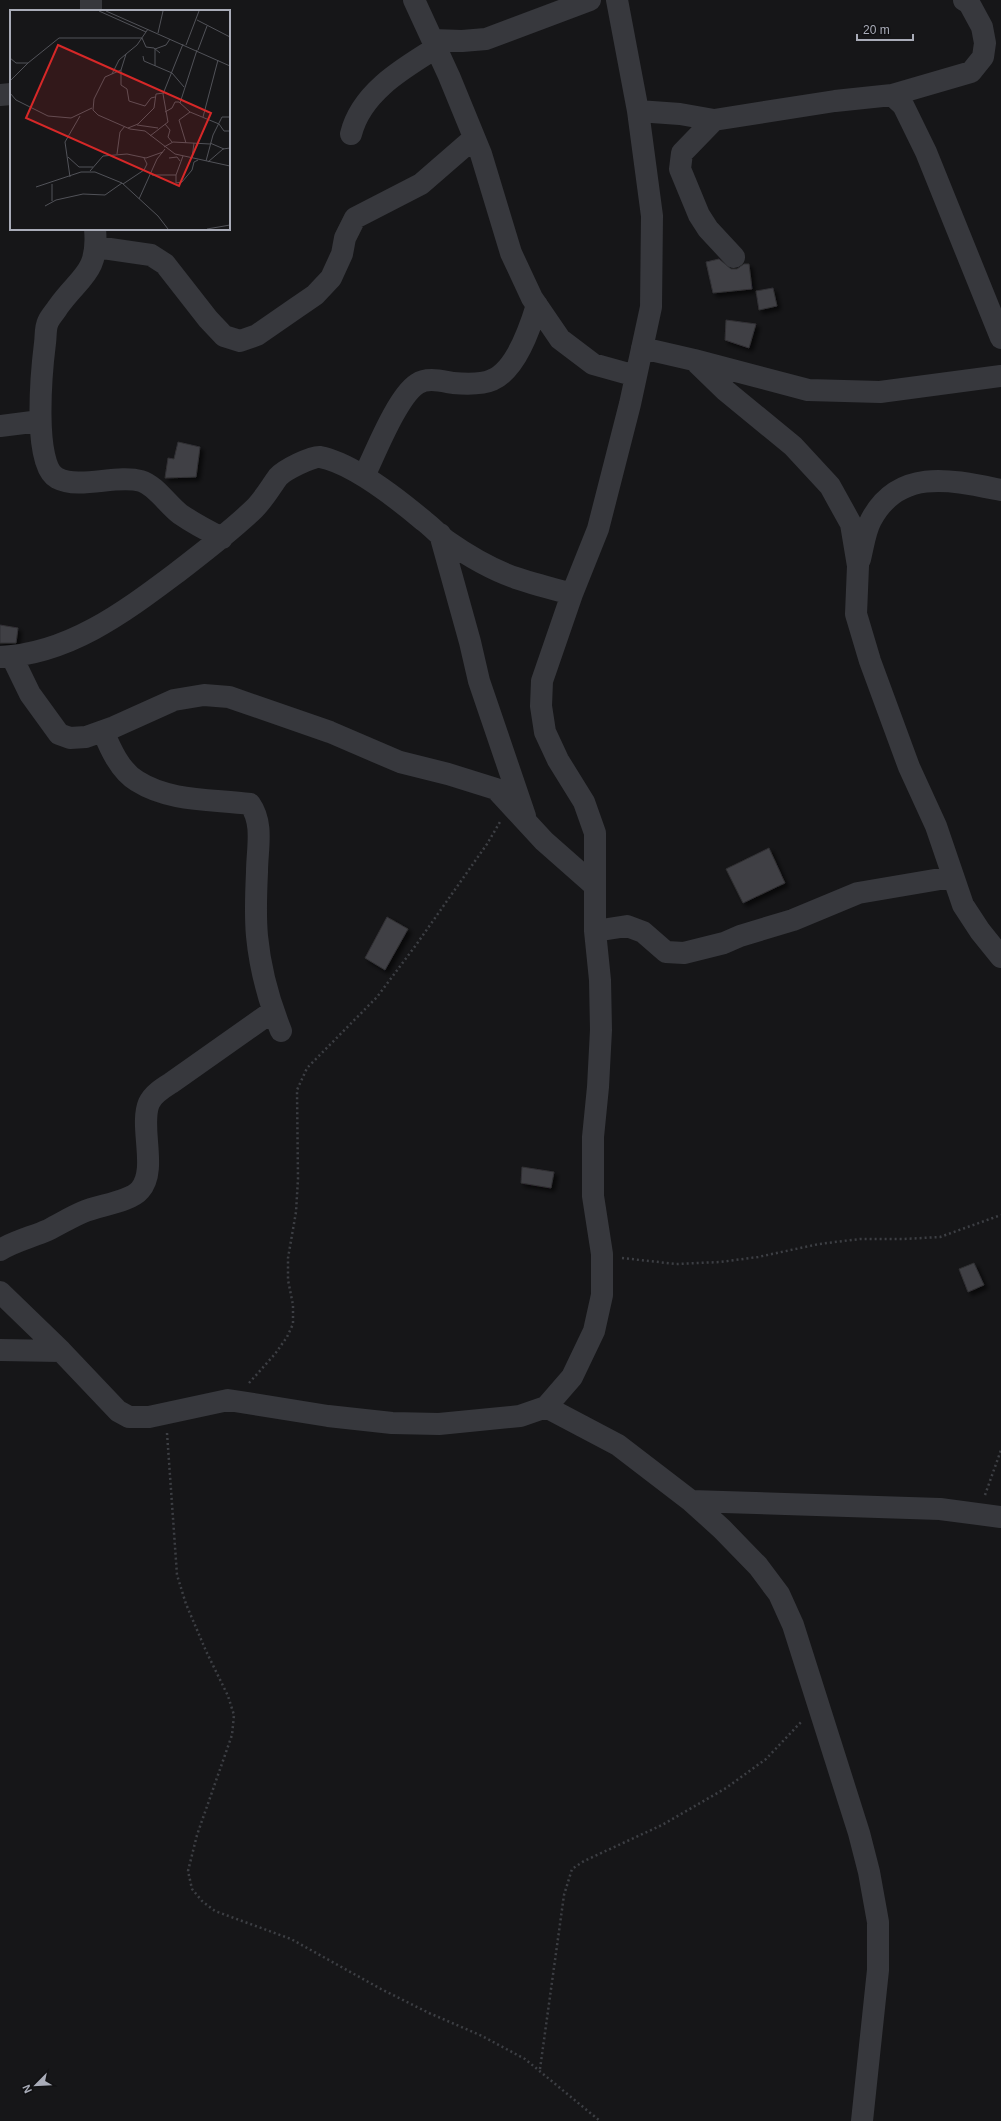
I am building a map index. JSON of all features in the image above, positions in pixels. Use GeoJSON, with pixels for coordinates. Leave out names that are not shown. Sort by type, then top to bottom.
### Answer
{"type":"FeatureCollection","features":[{"type":"Feature","properties":{"kind":"street"},"geometry":{"type":"LineString","coordinates":[[414,0],[435,44],[474,138],[511,253],[537,305],[560,340],[593,364],[636,376]]}},
{"type":"Feature","properties":{"kind":"street"},"geometry":{"type":"LineString","coordinates":[[351,134],[354,122],[367,99],[435,44],[486,39],[590,0]]}},
{"type":"Feature","properties":{"kind":"street"},"geometry":{"type":"LineString","coordinates":[[0,1292],[61,1351],[118,1411],[129,1417],[138,1418],[228,1400],[392,1423],[439,1424],[520,1416],[546,1406],[572,1378],[594,1330],[602,1295],[602,1254],[594,1196],[593,1137],[598,1087],[600,1030],[600,980],[595,931],[595,833],[584,802],[558,760],[545,732],[541,706],[542,681],[572,594],[598,529],[636,376],[651,308],[652,216],[638,111],[617,0]]}},
{"type":"Feature","properties":{"kind":"street"},"geometry":{"type":"LineString","coordinates":[[638,111],[680,114],[714,120],[842,100],[892,95],[971,72],[983,57],[985,43],[982,27],[969,3],[964,0]]}},
{"type":"Feature","properties":{"kind":"street"},"geometry":{"type":"LineString","coordinates":[[0,95],[10,94]]}},
{"type":"Feature","properties":{"kind":"street"},"geometry":{"type":"LineString","coordinates":[[892,95],[903,105],[926,152],[1001,338]]}},
{"type":"Feature","properties":{"kind":"street"},"geometry":{"type":"LineString","coordinates":[[714,120],[682,153],[680,169],[699,215],[708,229],[734,257]]}},
{"type":"Feature","properties":{"kind":"street"},"geometry":{"type":"LineString","coordinates":[[222,538],[179,513],[142,481],[124,478],[102,482],[69,481],[56,478],[50,470],[45,454],[40,422],[40,397],[48,322],[66,297],[88,272],[95,259],[95,238],[151,255],[165,264],[224,336],[240,341],[257,335],[296,308],[315,294],[331,278],[342,254],[345,238],[355,218],[421,184],[474,138]]}},
{"type":"Feature","properties":{"kind":"street"},"geometry":{"type":"LineString","coordinates":[[364,476],[398,408],[409,391],[418,383],[429,380],[475,383],[492,380],[503,373],[518,352],[530,328],[537,305]]}},
{"type":"Feature","properties":{"kind":"street"},"geometry":{"type":"LineString","coordinates":[[642,348],[808,390],[880,392],[1001,376]]}},
{"type":"Feature","properties":{"kind":"street"},"geometry":{"type":"LineString","coordinates":[[694,360],[726,391],[793,446],[830,486],[852,524],[858,566],[856,614],[870,661],[909,767],[936,826],[962,905],[980,931],[1001,957]]}},
{"type":"Feature","properties":{"kind":"street"},"geometry":{"type":"LineString","coordinates":[[0,426],[40,422]]}},
{"type":"Feature","properties":{"kind":"street"},"geometry":{"type":"LineString","coordinates":[[572,594],[515,577],[481,560],[440,534],[364,476],[347,467],[319,457],[302,462],[279,476],[265,499],[222,538],[129,608],[88,632],[58,646],[6,657],[30,694],[59,734],[70,738],[86,737],[174,700],[204,694],[229,697],[330,732],[400,762],[448,774],[496,789],[527,822],[594,886]]}},
{"type":"Feature","properties":{"kind":"street"},"geometry":{"type":"LineString","coordinates":[[858,566],[870,521],[889,496],[913,483],[951,480],[1001,490]]}},
{"type":"Feature","properties":{"kind":"street"},"geometry":{"type":"LineString","coordinates":[[440,534],[480,681],[527,822]]}},
{"type":"Feature","properties":{"kind":"street"},"geometry":{"type":"LineString","coordinates":[[0,1250],[48,1230],[83,1212],[134,1196],[141,1190],[145,1181],[148,1158],[147,1115],[149,1103],[158,1092],[166,1086],[277,1021],[270,1003],[257,937],[257,872],[259,831],[255,811],[250,804],[194,799],[166,794],[136,781],[121,765],[103,731]]}},
{"type":"Feature","properties":{"kind":"street"},"geometry":{"type":"LineString","coordinates":[[595,931],[627,926],[643,932],[666,952],[684,953],[724,943],[793,920],[858,893],[952,877]]}},
{"type":"Feature","properties":{"kind":"street"},"geometry":{"type":"LineString","coordinates":[[0,1350],[61,1351]]}},
{"type":"Feature","properties":{"kind":"street"},"geometry":{"type":"LineString","coordinates":[[546,1406],[618,1445],[691,1501],[722,1529],[758,1566],[779,1594],[793,1625],[863,1849],[869,1872],[878,1922],[878,1970],[862,2121]]}},
{"type":"Feature","properties":{"kind":"street"},"geometry":{"type":"LineString","coordinates":[[691,1501],[940,1510],[978,1513],[1001,1517]]}},
{"type":"Feature","properties":{"kind":"path"},"geometry":{"type":"LineString","coordinates":[[228,1400],[260,1372],[276,1354],[293,1324],[293,1305],[288,1280],[288,1258],[296,1212],[298,1179],[297,1090],[307,1068],[377,997],[487,844],[510,804]]}},
{"type":"Feature","properties":{"kind":"path"},"geometry":{"type":"LineString","coordinates":[[602,1254],[636,1261],[676,1264],[720,1262],[758,1257],[819,1244],[860,1239],[940,1237],[1001,1215]]}},
{"type":"Feature","properties":{"kind":"path"},"geometry":{"type":"LineString","coordinates":[[166,1413],[177,1575],[186,1604],[206,1651],[228,1696],[234,1715],[232,1735],[197,1835],[188,1871],[192,1889],[202,1901],[215,1911],[291,1939],[381,1989],[526,2058],[600,2121]]}},
{"type":"Feature","properties":{"kind":"path"},"geometry":{"type":"LineString","coordinates":[[978,1513],[1001,1450]]}},
{"type":"Feature","properties":{"kind":"path"},"geometry":{"type":"LineString","coordinates":[[540,2070],[564,1895],[572,1869],[584,1861],[662,1825],[726,1788],[766,1759],[818,1705]]}},
{"type":"Feature","properties":{"kind":"building"},"geometry":{"type":"Polygon","coordinates":[[[719,259],[731,269],[737,269],[744,264],[749,264],[752,289],[713,293],[706,262],[719,259]]]}},
{"type":"Feature","properties":{"kind":"building"},"geometry":{"type":"Polygon","coordinates":[[[773,288],[777,306],[759,310],[756,291],[773,288]]]}},
{"type":"Feature","properties":{"kind":"building"},"geometry":{"type":"Polygon","coordinates":[[[726,320],[756,324],[749,348],[725,340],[726,320]]]}},
{"type":"Feature","properties":{"kind":"building"},"geometry":{"type":"Polygon","coordinates":[[[178,442],[200,447],[196,477],[165,478],[168,458],[174,459],[178,442]]]}},
{"type":"Feature","properties":{"kind":"building"},"geometry":{"type":"Polygon","coordinates":[[[0,625],[18,628],[16,643],[0,643],[0,625]]]}},
{"type":"Feature","properties":{"kind":"building"},"geometry":{"type":"Polygon","coordinates":[[[769,848],[785,883],[743,903],[726,869],[769,848]]]}},
{"type":"Feature","properties":{"kind":"building"},"geometry":{"type":"Polygon","coordinates":[[[387,917],[408,929],[385,970],[365,958],[387,917]]]}},
{"type":"Feature","properties":{"kind":"building"},"geometry":{"type":"Polygon","coordinates":[[[522,1167],[554,1172],[551,1188],[521,1183],[522,1167]]]}},
{"type":"Feature","properties":{"kind":"building"},"geometry":{"type":"Polygon","coordinates":[[[974,1263],[984,1285],[968,1292],[959,1269],[974,1263]]]}}]}
